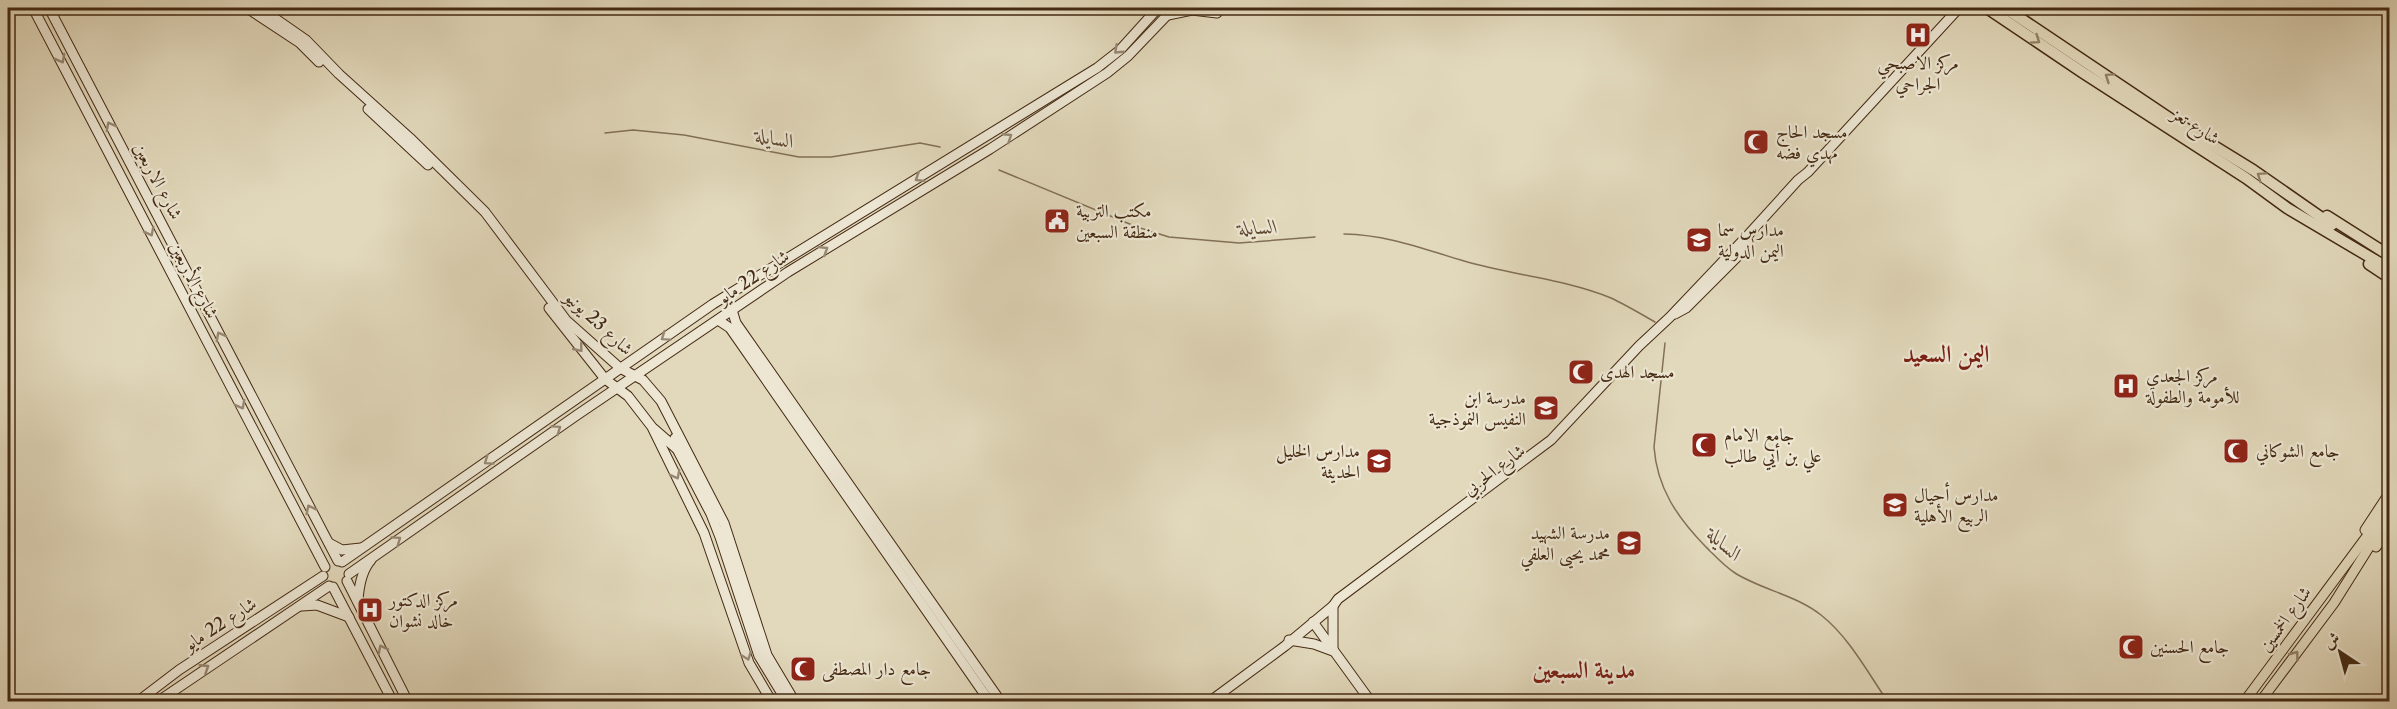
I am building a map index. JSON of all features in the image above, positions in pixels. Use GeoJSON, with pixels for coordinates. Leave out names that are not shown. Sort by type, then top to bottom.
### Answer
{"type":"FeatureCollection","features":[{"type":"Feature","properties":{"kind":"highway","name":"شارع تعز"},"geometry":{"type":"LineString","coordinates":[[1987,8],[2173,125],[2253,170],[2320,226],[2390,269]]}},
{"type":"Feature","properties":{"kind":"highway","name":"شارع تعز"},"geometry":{"type":"LineString","coordinates":[[2005,8],[2173,125]]}},
{"type":"Feature","properties":{"kind":"highway","name":"شارع تعز"},"geometry":{"type":"LineString","coordinates":[[2306,213],[2390,262]]}},
{"type":"Feature","properties":{"kind":"highway"},"geometry":{"type":"LineString","coordinates":[[2306,213],[2327,216],[2390,256]]}},
{"type":"Feature","properties":{"kind":"highway"},"geometry":{"type":"LineString","coordinates":[[2306,213],[2390,278]]}},
{"type":"Feature","properties":{"kind":"main road","name":"شارع الأربعين"},"geometry":{"type":"LineString","coordinates":[[33,8],[324,572]]}},
{"type":"Feature","properties":{"kind":"main road","name":"شارع الاربعين"},"geometry":{"type":"LineString","coordinates":[[49,8],[326,540],[340,562]]}},
{"type":"Feature","properties":{"kind":"main road","name":"شارع 23 يونيو"},"geometry":{"type":"LineString","coordinates":[[247,8],[300,44],[337,76],[484,214],[566,320],[620,368],[643,380],[661,401],[724,523],[767,655],[778,677],[795,702]]}},
{"type":"Feature","properties":{"kind":"main road","name":"شارع 23 يونيو"},"geometry":{"type":"LineString","coordinates":[[260,8],[306,40],[337,76]]}},
{"type":"Feature","properties":{"kind":"main road","name":"شارع 22 مايو"},"geometry":{"type":"LineString","coordinates":[[340,562],[366,547],[713,304],[1097,68],[1120,50],[1158,8]]}},
{"type":"Feature","properties":{"kind":"main road"},"geometry":{"type":"LineString","coordinates":[[1170,11],[1192,10],[1217,13],[1217,8]]}},
{"type":"Feature","properties":{"kind":"main road","name":"شارع الحربي"},"geometry":{"type":"LineString","coordinates":[[1209,702],[1334,606],[1338,599],[1538,451],[1808,172],[1959,8]]}},
{"type":"Feature","properties":{"kind":"main road","name":"شارع الحربي"},"geometry":{"type":"LineString","coordinates":[[1938,32],[1966,8]]}},
{"type":"Feature","properties":{"kind":"main road","name":"شارع 22 مايو"},"geometry":{"type":"LineString","coordinates":[[348,577],[378,552],[788,272],[1107,73],[1128,56],[1170,11]]}},
{"type":"Feature","properties":{"kind":"main road"},"geometry":{"type":"LineString","coordinates":[[83,102],[94,95]]}},
{"type":"Feature","properties":{"kind":"main road"},"geometry":{"type":"LineString","coordinates":[[968,148],[990,148]]}},
{"type":"Feature","properties":{"kind":"main road"},"geometry":{"type":"LineString","coordinates":[[946,160],[963,164]]}},
{"type":"Feature","properties":{"kind":"main road","name":"شارع 23 يونيو"},"geometry":{"type":"LineString","coordinates":[[484,214],[571,338],[605,379],[628,396],[652,427],[704,533],[749,663],[772,702]]}},
{"type":"Feature","properties":{"kind":"main road"},"geometry":{"type":"LineString","coordinates":[[173,276],[185,270]]}},
{"type":"Feature","properties":{"kind":"main road"},"geometry":{"type":"LineString","coordinates":[[732,310],[733,326],[955,644],[990,702]]}},
{"type":"Feature","properties":{"kind":"main road"},"geometry":{"type":"LineString","coordinates":[[718,320],[733,326]]}},
{"type":"Feature","properties":{"kind":"main road"},"geometry":{"type":"LineString","coordinates":[[668,416],[666,423],[717,529],[734,572],[759,656],[787,702]]}},
{"type":"Feature","properties":{"kind":"main road"},"geometry":{"type":"LineString","coordinates":[[652,427],[677,449]]}},
{"type":"Feature","properties":{"kind":"main road","name":"شارع الخمسين"},"geometry":{"type":"LineString","coordinates":[[2353,555],[2362,534],[2390,492]]}},
{"type":"Feature","properties":{"kind":"main road","name":"شارع الخمسين"},"geometry":{"type":"LineString","coordinates":[[2260,702],[2334,603],[2362,561],[2378,544],[2390,505]]}},
{"type":"Feature","properties":{"kind":"main road","name":"شارع الخمسين"},"geometry":{"type":"LineString","coordinates":[[2244,702],[2353,555],[2386,520]]}},
{"type":"Feature","properties":{"kind":"main road"},"geometry":{"type":"LineString","coordinates":[[326,540],[333,547],[342,550],[366,547]]}},
{"type":"Feature","properties":{"kind":"main road"},"geometry":{"type":"LineString","coordinates":[[358,602],[359,587],[367,565],[378,552]]}},
{"type":"Feature","properties":{"kind":"main road"},"geometry":{"type":"LineString","coordinates":[[404,692],[392,700],[324,572],[329,563],[340,562],[347,567],[348,577],[358,602],[404,692],[408,702]]}},
{"type":"Feature","properties":{"kind":"main road","name":"شارع 22 مايو"},"geometry":{"type":"LineString","coordinates":[[136,702],[179,670],[324,572]]}},
{"type":"Feature","properties":{"kind":"main road"},"geometry":{"type":"LineString","coordinates":[[331,586],[343,585],[348,577]]}},
{"type":"Feature","properties":{"kind":"main road","name":"شارع 22 مايو"},"geometry":{"type":"LineString","coordinates":[[156,702],[331,586]]}},
{"type":"Feature","properties":{"kind":"main road"},"geometry":{"type":"LineString","coordinates":[[298,607],[317,605],[349,617]]}},
{"type":"Feature","properties":{"kind":"main road"},"geometry":{"type":"LineString","coordinates":[[1333,651],[1334,606]]}},
{"type":"Feature","properties":{"kind":"main road"},"geometry":{"type":"LineString","coordinates":[[1313,622],[1371,702]]}},
{"type":"Feature","properties":{"kind":"main road"},"geometry":{"type":"LineString","coordinates":[[1291,639],[1333,651]]}},
{"type":"Feature","properties":{"kind":"main road","name":"شارع الحربي"},"geometry":{"type":"LineString","coordinates":[[1201,702],[1282,642],[1291,639]]}},
{"type":"Feature","properties":{"kind":"main road"},"geometry":{"type":"LineString","coordinates":[[955,644],[1001,702]]}},
{"type":"Feature","properties":{"kind":"main road"},"geometry":{"type":"LineString","coordinates":[[179,670],[186,680]]}},
{"type":"Feature","properties":{"kind":"waterway","name":"السايلة"},"geometry":{"type":"LineString","coordinates":[[605,133],[633,130],[684,135],[799,157],[831,157],[920,143],[940,147]]}},
{"type":"Feature","properties":{"kind":"waterway","name":"السايلة"},"geometry":{"type":"LineString","coordinates":[[999,170],[1137,227],[1169,237],[1239,243],[1315,237]]}},
{"type":"Feature","properties":{"kind":"waterway","name":"السايلة"},"geometry":{"type":"LineString","coordinates":[[1344,234],[1391,240],[1482,266],[1575,286],[1611,298],[1655,322]]}},
{"type":"Feature","properties":{"kind":"waterway","name":"السايلة"},"geometry":{"type":"LineString","coordinates":[[1665,343],[1654,447],[1659,476],[1677,513],[1705,546],[1731,570],[1745,579],[1801,602],[1821,615],[1858,656],[1888,702]]}},
{"type":"Feature","properties":{"kind":"place","name":"مركز الاصبحي الجراحي"},"geometry":{"type":"Point","coordinates":[1918,35]}},
{"type":"Feature","properties":{"kind":"place","name":"مسجد الحاج مهدي فضه"},"geometry":{"type":"Point","coordinates":[1756,142]}},
{"type":"Feature","properties":{"kind":"place","name":"مكتب التربية منطقة السبعين"},"geometry":{"type":"Point","coordinates":[1057,221]}},
{"type":"Feature","properties":{"kind":"place","name":"مدارس سما اليمن الدولية"},"geometry":{"type":"Point","coordinates":[1699,240]}},
{"type":"Feature","properties":{"kind":"place","name":"مسجد الهدى"},"geometry":{"type":"Point","coordinates":[1581,372]}},
{"type":"Feature","properties":{"kind":"place","name":"مركز الجعدي للأمومة والطفولة"},"geometry":{"type":"Point","coordinates":[2126,386]}},
{"type":"Feature","properties":{"kind":"place","name":"مدرسة ابن النفيس النموذجية"},"geometry":{"type":"Point","coordinates":[1546,408]}},
{"type":"Feature","properties":{"kind":"place","name":"جامع الامام علي بن أيي طالب"},"geometry":{"type":"Point","coordinates":[1704,445]}},
{"type":"Feature","properties":{"kind":"place","name":"جامع الشوكاني"},"geometry":{"type":"Point","coordinates":[2236,451]}},
{"type":"Feature","properties":{"kind":"place","name":"مدارس الخليل الحديثة"},"geometry":{"type":"Point","coordinates":[1379,461]}},
{"type":"Feature","properties":{"kind":"place","name":"مدارس أجيال الربيع الأهلية"},"geometry":{"type":"Point","coordinates":[1895,505]}},
{"type":"Feature","properties":{"kind":"place","name":"مدرسة الشهيد محمد يحيى العلفي"},"geometry":{"type":"Point","coordinates":[1629,543]}},
{"type":"Feature","properties":{"kind":"place","name":"مركز الدكتور خالد نشوان"},"geometry":{"type":"Point","coordinates":[370,610]}},
{"type":"Feature","properties":{"kind":"place","name":"جامع الحسنين"},"geometry":{"type":"Point","coordinates":[2131,647]}},
{"type":"Feature","properties":{"kind":"place","name":"جامع دار المصطفى"},"geometry":{"type":"Point","coordinates":[803,669]}},
{"type":"Feature","properties":{"kind":"district","name":"اليمن السعيد"},"geometry":{"type":"Point","coordinates":[1946,354]}},
{"type":"Feature","properties":{"kind":"district","name":"مدينة السبعين"},"geometry":{"type":"Point","coordinates":[1584,670]}}]}
